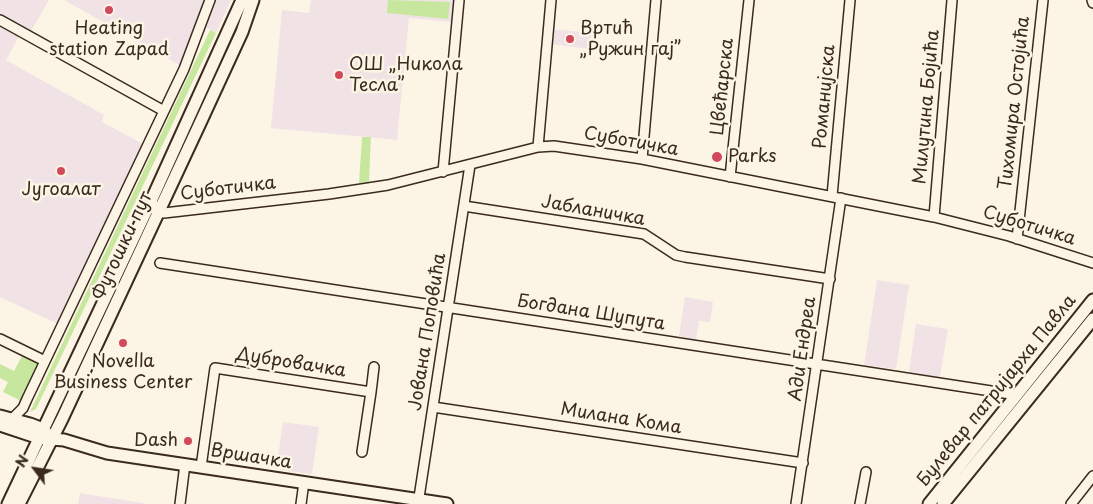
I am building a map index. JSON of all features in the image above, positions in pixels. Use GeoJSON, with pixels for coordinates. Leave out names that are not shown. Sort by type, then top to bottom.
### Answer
{"type":"FeatureCollection","features":[{"type":"Feature","properties":{"kind":"main road","name":"Футошки пут"},"geometry":{"type":"LineString","coordinates":[[8,504],[44,435],[242,0]]}},
{"type":"Feature","properties":{"kind":"main road","name":"Футошки пут"},"geometry":{"type":"LineString","coordinates":[[19,504],[44,435],[62,419],[242,32],[253,0]]}},
{"type":"Feature","properties":{"kind":"main road","name":"Булевар патријарха Павла"},"geometry":{"type":"LineString","coordinates":[[929,504],[1093,300]]}},
{"type":"Feature","properties":{"kind":"main road","name":"Булевар патријарха Павла"},"geometry":{"type":"LineString","coordinates":[[943,504],[1093,319]]}},
{"type":"Feature","properties":{"kind":"main road"},"geometry":{"type":"LineString","coordinates":[[0,416],[12,419],[44,435]]}},
{"type":"Feature","properties":{"kind":"main road"},"geometry":{"type":"LineString","coordinates":[[0,425],[44,435]]}},
{"type":"Feature","properties":{"kind":"main road","name":"Вршачка"},"geometry":{"type":"LineString","coordinates":[[44,435],[107,454],[304,482],[418,502],[447,504]]}},
{"type":"Feature","properties":{"kind":"street"},"geometry":{"type":"LineString","coordinates":[[12,419],[23,408],[184,69],[210,0]]}},
{"type":"Feature","properties":{"kind":"street"},"geometry":{"type":"LineString","coordinates":[[443,172],[459,0]]}},
{"type":"Feature","properties":{"kind":"street"},"geometry":{"type":"LineString","coordinates":[[538,147],[551,0]]}},
{"type":"Feature","properties":{"kind":"street"},"geometry":{"type":"LineString","coordinates":[[642,159],[656,0]]}},
{"type":"Feature","properties":{"kind":"street","name":"Цвећарска"},"geometry":{"type":"LineString","coordinates":[[730,177],[748,0]]}},
{"type":"Feature","properties":{"kind":"street","name":"Романијска"},"geometry":{"type":"LineString","coordinates":[[832,196],[850,0]]}},
{"type":"Feature","properties":{"kind":"street","name":"Милутина Бојића"},"geometry":{"type":"LineString","coordinates":[[934,217],[952,0]]}},
{"type":"Feature","properties":{"kind":"street","name":"Тихомира Остојића"},"geometry":{"type":"LineString","coordinates":[[1017,239],[1043,0]]}},
{"type":"Feature","properties":{"kind":"street"},"geometry":{"type":"LineString","coordinates":[[0,20],[164,111]]}},
{"type":"Feature","properties":{"kind":"street","name":"Суботичка"},"geometry":{"type":"LineString","coordinates":[[158,212],[164,213],[330,194],[388,185],[538,147],[554,146],[642,159],[934,217],[1017,239],[1093,263]]}},
{"type":"Feature","properties":{"kind":"street","name":"Јована Поповића"},"geometry":{"type":"LineString","coordinates":[[418,502],[470,165]]}},
{"type":"Feature","properties":{"kind":"street","name":"Ади Ендреа"},"geometry":{"type":"LineString","coordinates":[[796,504],[841,198]]}},
{"type":"Feature","properties":{"kind":"street"},"geometry":{"type":"LineString","coordinates":[[152,199],[151,205],[158,212]]}},
{"type":"Feature","properties":{"kind":"street","name":"Јабланичка"},"geometry":{"type":"LineString","coordinates":[[464,206],[644,234],[676,255],[830,279]]}},
{"type":"Feature","properties":{"kind":"street","name":"Богдана Шупута"},"geometry":{"type":"LineString","coordinates":[[160,263],[1017,395]]}},
{"type":"Feature","properties":{"kind":"street"},"geometry":{"type":"LineString","coordinates":[[0,339],[45,361]]}},
{"type":"Feature","properties":{"kind":"street"},"geometry":{"type":"LineString","coordinates":[[362,452],[374,367]]}},
{"type":"Feature","properties":{"kind":"street","name":"Дубровачка"},"geometry":{"type":"LineString","coordinates":[[201,467],[215,368],[371,392]]}},
{"type":"Feature","properties":{"kind":"street","name":"Милана Кома"},"geometry":{"type":"LineString","coordinates":[[433,407],[803,463]]}},
{"type":"Feature","properties":{"kind":"street"},"geometry":{"type":"LineString","coordinates":[[180,504],[185,464]]}},
{"type":"Feature","properties":{"kind":"street"},"geometry":{"type":"LineString","coordinates":[[860,504],[866,472]]}},
{"type":"Feature","properties":{"kind":"street"},"geometry":{"type":"LineString","coordinates":[[1071,504],[1093,476]]}},
{"type":"Feature","properties":{"kind":"street"},"geometry":{"type":"LineString","coordinates":[[301,504],[304,482]]}},
{"type":"Feature","properties":{"kind":"shaded area"},"geometry":{"type":"Polygon","coordinates":[[[0,0],[49,0],[31,31],[24,27],[6,60],[104,115],[102,122],[145,145],[60,325],[0,297],[0,0]]]}},
{"type":"Feature","properties":{"kind":"shaded area"},"geometry":{"type":"Polygon","coordinates":[[[64,0],[207,0],[181,66],[64,0]]]}},
{"type":"Feature","properties":{"kind":"shaded area"},"geometry":{"type":"Polygon","coordinates":[[[214,0],[231,0],[216,33],[206,27],[214,0]]]}},
{"type":"Feature","properties":{"kind":"shaded area","name":"ОШ „Никола Тесла”"},"geometry":{"type":"Polygon","coordinates":[[[311,0],[453,0],[451,22],[409,18],[397,140],[271,128],[282,10],[309,13],[311,0]]]}},
{"type":"Feature","properties":{"kind":"shaded area","name":"Вртић „Ружин гај”"},"geometry":{"type":"Polygon","coordinates":[[[550,29],[592,33],[590,49],[549,44],[550,29]]]}},
{"type":"Feature","properties":{"kind":"shaded area"},"geometry":{"type":"Polygon","coordinates":[[[877,280],[909,285],[896,369],[864,365],[877,280]]]}},
{"type":"Feature","properties":{"kind":"shaded area"},"geometry":{"type":"Polygon","coordinates":[[[685,297],[713,302],[710,322],[699,321],[696,339],[679,336],[685,297]]]}},
{"type":"Feature","properties":{"kind":"shaded area"},"geometry":{"type":"Polygon","coordinates":[[[916,324],[948,329],[940,377],[909,372],[916,324]]]}},
{"type":"Feature","properties":{"kind":"shaded area"},"geometry":{"type":"Polygon","coordinates":[[[283,422],[319,427],[312,474],[280,470],[281,457],[278,457],[283,422]]]}},
{"type":"Feature","properties":{"kind":"shaded area"},"geometry":{"type":"Polygon","coordinates":[[[80,493],[148,504],[78,504],[80,493]]]}},
{"type":"Feature","properties":{"kind":"green space"},"geometry":{"type":"Polygon","coordinates":[[[388,0],[450,2],[448,19],[387,13],[388,0]]]}},
{"type":"Feature","properties":{"kind":"green space"},"geometry":{"type":"Polygon","coordinates":[[[210,30],[216,33],[36,409],[30,412],[210,30]]]}},
{"type":"Feature","properties":{"kind":"green space"},"geometry":{"type":"Polygon","coordinates":[[[362,137],[371,137],[369,182],[359,183],[362,137]]]}},
{"type":"Feature","properties":{"kind":"green space"},"geometry":{"type":"Polygon","coordinates":[[[22,356],[40,365],[23,402],[3,392],[8,382],[0,378],[0,364],[14,371],[22,356]]]}},
{"type":"Feature","properties":{"kind":"place","name":"Heating station Zapad"},"geometry":{"type":"Point","coordinates":[109,10]}},
{"type":"Feature","properties":{"kind":"place","name":"Вртић „Ружин гај”"},"geometry":{"type":"Point","coordinates":[570,39]}},
{"type":"Feature","properties":{"kind":"place","name":"ОШ „Никола Тесла”"},"geometry":{"type":"Point","coordinates":[339,75]}},
{"type":"Feature","properties":{"kind":"place","name":"Parks"},"geometry":{"type":"Point","coordinates":[717,157]}},
{"type":"Feature","properties":{"kind":"place","name":"Југоалат"},"geometry":{"type":"Point","coordinates":[61,171]}},
{"type":"Feature","properties":{"kind":"place","name":"Novella Business Center"},"geometry":{"type":"Point","coordinates":[123,343]}},
{"type":"Feature","properties":{"kind":"place","name":"Dash"},"geometry":{"type":"Point","coordinates":[188,441]}}]}
